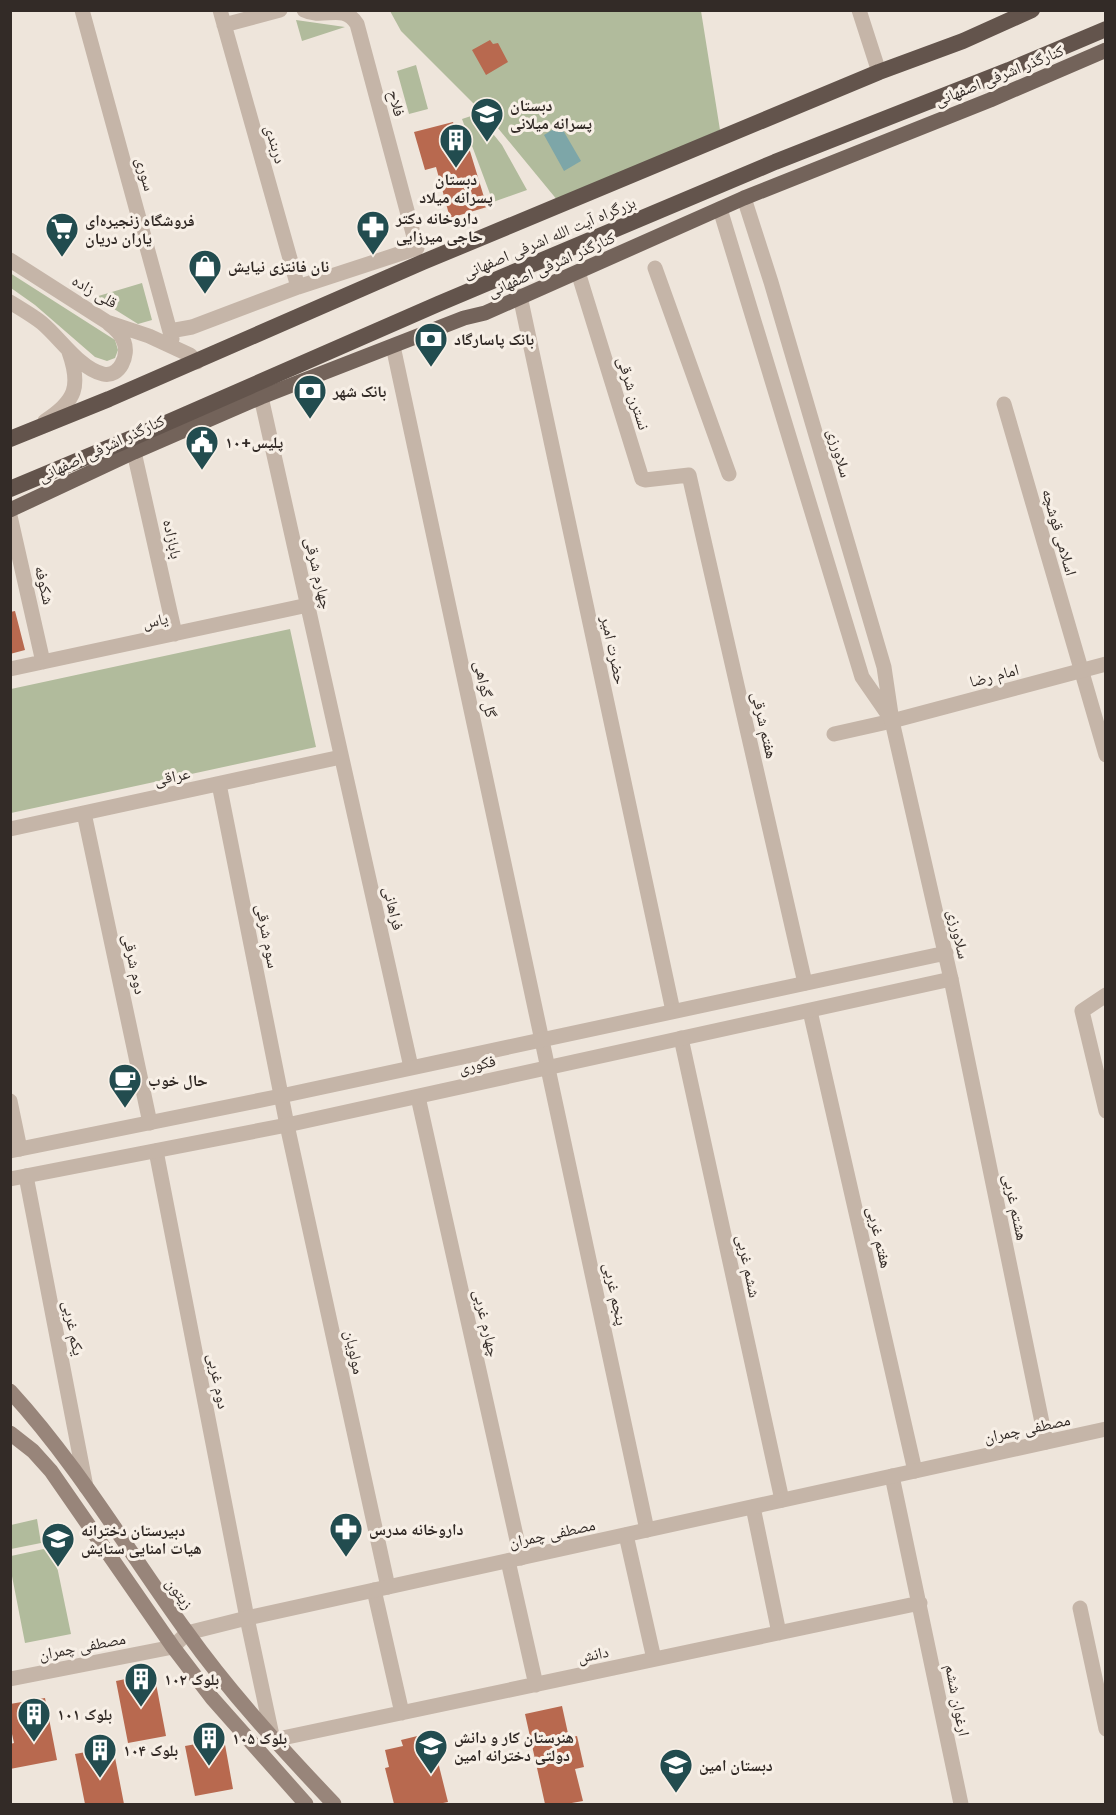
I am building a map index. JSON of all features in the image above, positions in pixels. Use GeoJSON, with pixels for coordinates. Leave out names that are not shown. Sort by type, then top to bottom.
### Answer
{"type":"FeatureCollection","features":[{"type":"Feature","properties":{"kind":"highway","name":"بزرگراه آیت الله اشرفی اصفهانی"},"geometry":{"type":"LineString","coordinates":[[10,440],[196,362],[423,262],[879,72],[963,41],[1032,10]]}},
{"type":"Feature","properties":{"kind":"highway","name":"بزرگراه آیت الله اشرفی اصفهانی"},"geometry":{"type":"LineString","coordinates":[[10,489],[732,180],[1009,70],[1106,28]]}},
{"type":"Feature","properties":{"kind":"main road","name":"کنارگذر اشرفی اصفهانی"},"geometry":{"type":"LineString","coordinates":[[10,510],[134,452],[261,397],[464,318],[485,313],[744,198],[990,100],[1106,50]]}},
{"type":"Feature","properties":{"kind":"main road","name":"زیتون"},"geometry":{"type":"LineString","coordinates":[[10,1391],[38,1422],[86,1487],[187,1633],[273,1740],[334,1804]]}},
{"type":"Feature","properties":{"kind":"main road"},"geometry":{"type":"LineString","coordinates":[[10,1433],[33,1451],[51,1471],[173,1647],[212,1698],[306,1804]]}},
{"type":"Feature","properties":{"kind":"street","name":"سوری"},"geometry":{"type":"LineString","coordinates":[[82,10],[174,347]]}},
{"type":"Feature","properties":{"kind":"street"},"geometry":{"type":"LineString","coordinates":[[222,18],[280,10]]}},
{"type":"Feature","properties":{"kind":"street","name":"فلاح"},"geometry":{"type":"LineString","coordinates":[[298,287],[417,248],[357,24],[351,16],[344,13],[311,14],[304,10]]}},
{"type":"Feature","properties":{"kind":"street"},"geometry":{"type":"LineString","coordinates":[[859,10],[879,72]]}},
{"type":"Feature","properties":{"kind":"street","name":"دربندی"},"geometry":{"type":"LineString","coordinates":[[222,18],[298,287]]}},
{"type":"Feature","properties":{"kind":"street","name":"سلاورزی"},"geometry":{"type":"LineString","coordinates":[[744,198],[771,282],[884,668],[892,721],[951,979]]}},
{"type":"Feature","properties":{"kind":"street","name":"سلاورزی"},"geometry":{"type":"LineString","coordinates":[[720,209],[862,677],[892,721]]}},
{"type":"Feature","properties":{"kind":"street","name":"قلی زاده"},"geometry":{"type":"LineString","coordinates":[[11,258],[107,322],[174,347],[190,355],[196,362]]}},
{"type":"Feature","properties":{"kind":"street"},"geometry":{"type":"LineString","coordinates":[[655,268],[729,474]]}},
{"type":"Feature","properties":{"kind":"street","name":"نسترن شرقی"},"geometry":{"type":"LineString","coordinates":[[578,272],[642,479],[689,475]]}},
{"type":"Feature","properties":{"kind":"street"},"geometry":{"type":"LineString","coordinates":[[745,291],[771,282]]}},
{"type":"Feature","properties":{"kind":"street"},"geometry":{"type":"LineString","coordinates":[[170,330],[192,327],[298,287]]}},
{"type":"Feature","properties":{"kind":"street","name":"حضرت امیر"},"geometry":{"type":"LineString","coordinates":[[520,296],[673,1011]]}},
{"type":"Feature","properties":{"kind":"street"},"geometry":{"type":"LineString","coordinates":[[10,302],[41,322],[81,362],[92,370],[106,375],[116,372],[126,352],[120,333],[107,322]]}},
{"type":"Feature","properties":{"kind":"street"},"geometry":{"type":"LineString","coordinates":[[27,433],[57,414],[75,389],[76,377],[67,346]]}},
{"type":"Feature","properties":{"kind":"street","name":"گل گواهی"},"geometry":{"type":"LineString","coordinates":[[393,346],[549,1066]]}},
{"type":"Feature","properties":{"kind":"street","name":"چهارم شرقی"},"geometry":{"type":"LineString","coordinates":[[261,397],[342,757]]}},
{"type":"Feature","properties":{"kind":"street","name":"اسلامی قوشچه"},"geometry":{"type":"LineString","coordinates":[[1004,404],[1106,755]]}},
{"type":"Feature","properties":{"kind":"street","name":"بابازاده"},"geometry":{"type":"LineString","coordinates":[[134,452],[175,634]]}},
{"type":"Feature","properties":{"kind":"street","name":"هفتم شرقی"},"geometry":{"type":"LineString","coordinates":[[689,475],[805,983]]}},
{"type":"Feature","properties":{"kind":"street","name":"شکوفه"},"geometry":{"type":"LineString","coordinates":[[10,516],[43,662]]}},
{"type":"Feature","properties":{"kind":"street","name":"یاس"},"geometry":{"type":"LineString","coordinates":[[10,669],[308,605]]}},
{"type":"Feature","properties":{"kind":"street","name":"امام رضا"},"geometry":{"type":"LineString","coordinates":[[834,734],[892,721],[1106,663]]}},
{"type":"Feature","properties":{"kind":"street","name":"عراقی"},"geometry":{"type":"LineString","coordinates":[[10,829],[342,757]]}},
{"type":"Feature","properties":{"kind":"street","name":"فراهانی"},"geometry":{"type":"LineString","coordinates":[[342,757],[411,1067]]}},
{"type":"Feature","properties":{"kind":"street","name":"سوم شرقی"},"geometry":{"type":"LineString","coordinates":[[219,784],[287,1125]]}},
{"type":"Feature","properties":{"kind":"street","name":"دوم شرقی"},"geometry":{"type":"LineString","coordinates":[[84,813],[150,1123]]}},
{"type":"Feature","properties":{"kind":"street","name":"فکوری"},"geometry":{"type":"LineString","coordinates":[[15,1150],[281,1096],[946,953]]}},
{"type":"Feature","properties":{"kind":"street","name":"فکوری"},"geometry":{"type":"LineString","coordinates":[[10,1179],[287,1125],[951,979]]}},
{"type":"Feature","properties":{"kind":"street","name":"هشتم غربی"},"geometry":{"type":"LineString","coordinates":[[951,979],[1046,1442]]}},
{"type":"Feature","properties":{"kind":"street"},"geometry":{"type":"LineString","coordinates":[[1106,995],[1082,1011],[1106,1111]]}},
{"type":"Feature","properties":{"kind":"street","name":"هفتم غربی"},"geometry":{"type":"LineString","coordinates":[[810,1011],[915,1471]]}},
{"type":"Feature","properties":{"kind":"street","name":"ششم غربی"},"geometry":{"type":"LineString","coordinates":[[681,1038],[782,1500]]}},
{"type":"Feature","properties":{"kind":"street","name":"پنجم غربی"},"geometry":{"type":"LineString","coordinates":[[549,1066],[647,1530]]}},
{"type":"Feature","properties":{"kind":"street","name":"چهارم غربی"},"geometry":{"type":"LineString","coordinates":[[418,1097],[514,1559],[536,1684]]}},
{"type":"Feature","properties":{"kind":"street"},"geometry":{"type":"LineString","coordinates":[[10,1101],[15,1150]]}},
{"type":"Feature","properties":{"kind":"street","name":"مولویان"},"geometry":{"type":"LineString","coordinates":[[287,1125],[381,1589],[402,1713]]}},
{"type":"Feature","properties":{"kind":"street","name":"دوم غربی"},"geometry":{"type":"LineString","coordinates":[[156,1151],[273,1740]]}},
{"type":"Feature","properties":{"kind":"street","name":"یکم غربی"},"geometry":{"type":"LineString","coordinates":[[26,1176],[86,1487]]}},
{"type":"Feature","properties":{"kind":"street","name":"مصطفی چمران"},"geometry":{"type":"LineString","coordinates":[[187,1633],[1106,1429]]}},
{"type":"Feature","properties":{"kind":"street","name":"ارغوان ششم"},"geometry":{"type":"LineString","coordinates":[[892,1476],[961,1804]]}},
{"type":"Feature","properties":{"kind":"street"},"geometry":{"type":"LineString","coordinates":[[753,1507],[780,1633]]}},
{"type":"Feature","properties":{"kind":"street"},"geometry":{"type":"LineString","coordinates":[[626,1535],[654,1659]]}},
{"type":"Feature","properties":{"kind":"street","name":"دانش"},"geometry":{"type":"LineString","coordinates":[[273,1740],[920,1603]]}},
{"type":"Feature","properties":{"kind":"street"},"geometry":{"type":"LineString","coordinates":[[1080,1608],[1106,1729]]}},
{"type":"Feature","properties":{"kind":"street"},"geometry":{"type":"LineString","coordinates":[[173,1647],[187,1633]]}},
{"type":"Feature","properties":{"kind":"street","name":"مصطفی چمران"},"geometry":{"type":"LineString","coordinates":[[10,1679],[173,1647]]}},
{"type":"Feature","properties":{"kind":"green space"},"geometry":{"type":"Polygon","coordinates":[[[390,11],[701,11],[720,130],[558,201],[497,127],[401,31],[390,11]]]}},
{"type":"Feature","properties":{"kind":"green space"},"geometry":{"type":"Polygon","coordinates":[[[296,20],[345,27],[302,41],[296,20]]]}},
{"type":"Feature","properties":{"kind":"green space"},"geometry":{"type":"Polygon","coordinates":[[[416,65],[428,109],[409,114],[397,71],[416,65]]]}},
{"type":"Feature","properties":{"kind":"green space"},"geometry":{"type":"Polygon","coordinates":[[[477,114],[502,145],[527,190],[493,202],[462,119],[477,114]]]}},
{"type":"Feature","properties":{"kind":"green space"},"geometry":{"type":"Polygon","coordinates":[[[10,273],[115,340],[118,350],[115,358],[107,361],[95,357],[35,305],[11,288],[10,273]]]}},
{"type":"Feature","properties":{"kind":"green space"},"geometry":{"type":"Polygon","coordinates":[[[142,283],[152,320],[138,324],[95,297],[142,283]]]}},
{"type":"Feature","properties":{"kind":"green space"},"geometry":{"type":"Polygon","coordinates":[[[290,629],[316,747],[11,813],[11,689],[290,629]]]}},
{"type":"Feature","properties":{"kind":"green space"},"geometry":{"type":"Polygon","coordinates":[[[37,1519],[41,1543],[11,1549],[11,1525],[37,1519]]]}},
{"type":"Feature","properties":{"kind":"green space"},"geometry":{"type":"Polygon","coordinates":[[[53,1547],[71,1634],[25,1643],[11,1571],[11,1556],[53,1547]]]}},
{"type":"Feature","properties":{"kind":"water"},"geometry":{"type":"Polygon","coordinates":[[[560,125],[581,161],[564,171],[544,135],[560,125]]]}},
{"type":"Feature","properties":{"kind":"building"},"geometry":{"type":"Polygon","coordinates":[[[490,40],[493,44],[498,43],[508,62],[486,75],[472,50],[490,40]]]}},
{"type":"Feature","properties":{"kind":"building","name":"دبستان پسرانه میلاد"},"geometry":{"type":"Polygon","coordinates":[[[453,122],[459,140],[466,138],[487,207],[450,218],[436,167],[425,170],[414,132],[453,122]]]}},
{"type":"Feature","properties":{"kind":"building"},"geometry":{"type":"Polygon","coordinates":[[[15,611],[25,650],[10,654],[10,612],[15,611]]]}},
{"type":"Feature","properties":{"kind":"building","name":"بلوک ۱۰۲"},"geometry":{"type":"Polygon","coordinates":[[[154,1673],[166,1736],[128,1743],[116,1681],[154,1673]]]}},
{"type":"Feature","properties":{"kind":"building","name":"بلوک ۱۰۱"},"geometry":{"type":"Polygon","coordinates":[[[45,1698],[57,1760],[10,1769],[10,1744],[14,1743],[10,1725],[10,1704],[45,1698]]]}},
{"type":"Feature","properties":{"kind":"building"},"geometry":{"type":"Polygon","coordinates":[[[562,1706],[569,1738],[577,1736],[584,1767],[575,1769],[583,1801],[545,1804],[525,1714],[562,1706]]]}},
{"type":"Feature","properties":{"kind":"building"},"geometry":{"type":"Polygon","coordinates":[[[438,1731],[442,1748],[435,1750],[448,1802],[394,1804],[385,1768],[389,1767],[385,1750],[403,1746],[401,1740],[438,1731]]]}},
{"type":"Feature","properties":{"kind":"building","name":"بلوک ۱۰۵"},"geometry":{"type":"Polygon","coordinates":[[[224,1739],[233,1789],[195,1796],[185,1746],[224,1739]]]}},
{"type":"Feature","properties":{"kind":"building","name":"بلوک ۱۰۴"},"geometry":{"type":"Polygon","coordinates":[[[113,1747],[124,1804],[85,1804],[75,1754],[113,1747]]]}},
{"type":"Feature","properties":{"kind":"place","name":"دبستان پسرانه میلانی"},"geometry":{"type":"Point","coordinates":[487,143]}},
{"type":"Feature","properties":{"kind":"place","name":"دبستان پسرانه میلاد"},"geometry":{"type":"Point","coordinates":[456,169]}},
{"type":"Feature","properties":{"kind":"place","name":"داروخانه دکتر حاجی میرزایی"},"geometry":{"type":"Point","coordinates":[373,256]}},
{"type":"Feature","properties":{"kind":"place","name":"فروشگاه زنجیره‌ای یاران دریان"},"geometry":{"type":"Point","coordinates":[62,258]}},
{"type":"Feature","properties":{"kind":"place","name":"نان فانتزی نیایش"},"geometry":{"type":"Point","coordinates":[205,295]}},
{"type":"Feature","properties":{"kind":"place","name":"بانک پاسارگاد"},"geometry":{"type":"Point","coordinates":[431,368]}},
{"type":"Feature","properties":{"kind":"place","name":"بانک شهر"},"geometry":{"type":"Point","coordinates":[310,420]}},
{"type":"Feature","properties":{"kind":"place","name":"پلیس+۱۰"},"geometry":{"type":"Point","coordinates":[202,471]}},
{"type":"Feature","properties":{"kind":"place","name":"حال خوب"},"geometry":{"type":"Point","coordinates":[125,1109]}},
{"type":"Feature","properties":{"kind":"place","name":"داروخانه مدرس"},"geometry":{"type":"Point","coordinates":[346,1558]}},
{"type":"Feature","properties":{"kind":"place","name":"دبیرستان دخترانه هیات امنایی ستایش"},"geometry":{"type":"Point","coordinates":[58,1568]}},
{"type":"Feature","properties":{"kind":"place","name":"بلوک ۱۰۲"},"geometry":{"type":"Point","coordinates":[141,1708]}},
{"type":"Feature","properties":{"kind":"place","name":"بلوک ۱۰۱"},"geometry":{"type":"Point","coordinates":[34,1743]}},
{"type":"Feature","properties":{"kind":"place","name":"بلوک ۱۰۵"},"geometry":{"type":"Point","coordinates":[209,1767]}},
{"type":"Feature","properties":{"kind":"place","name":"هنرستان کار و دانش دولتی دخترانه امین"},"geometry":{"type":"Point","coordinates":[431,1775]}},
{"type":"Feature","properties":{"kind":"place","name":"بلوک ۱۰۴"},"geometry":{"type":"Point","coordinates":[100,1779]}},
{"type":"Feature","properties":{"kind":"place","name":"دبستان امین"},"geometry":{"type":"Point","coordinates":[676,1794]}}]}
